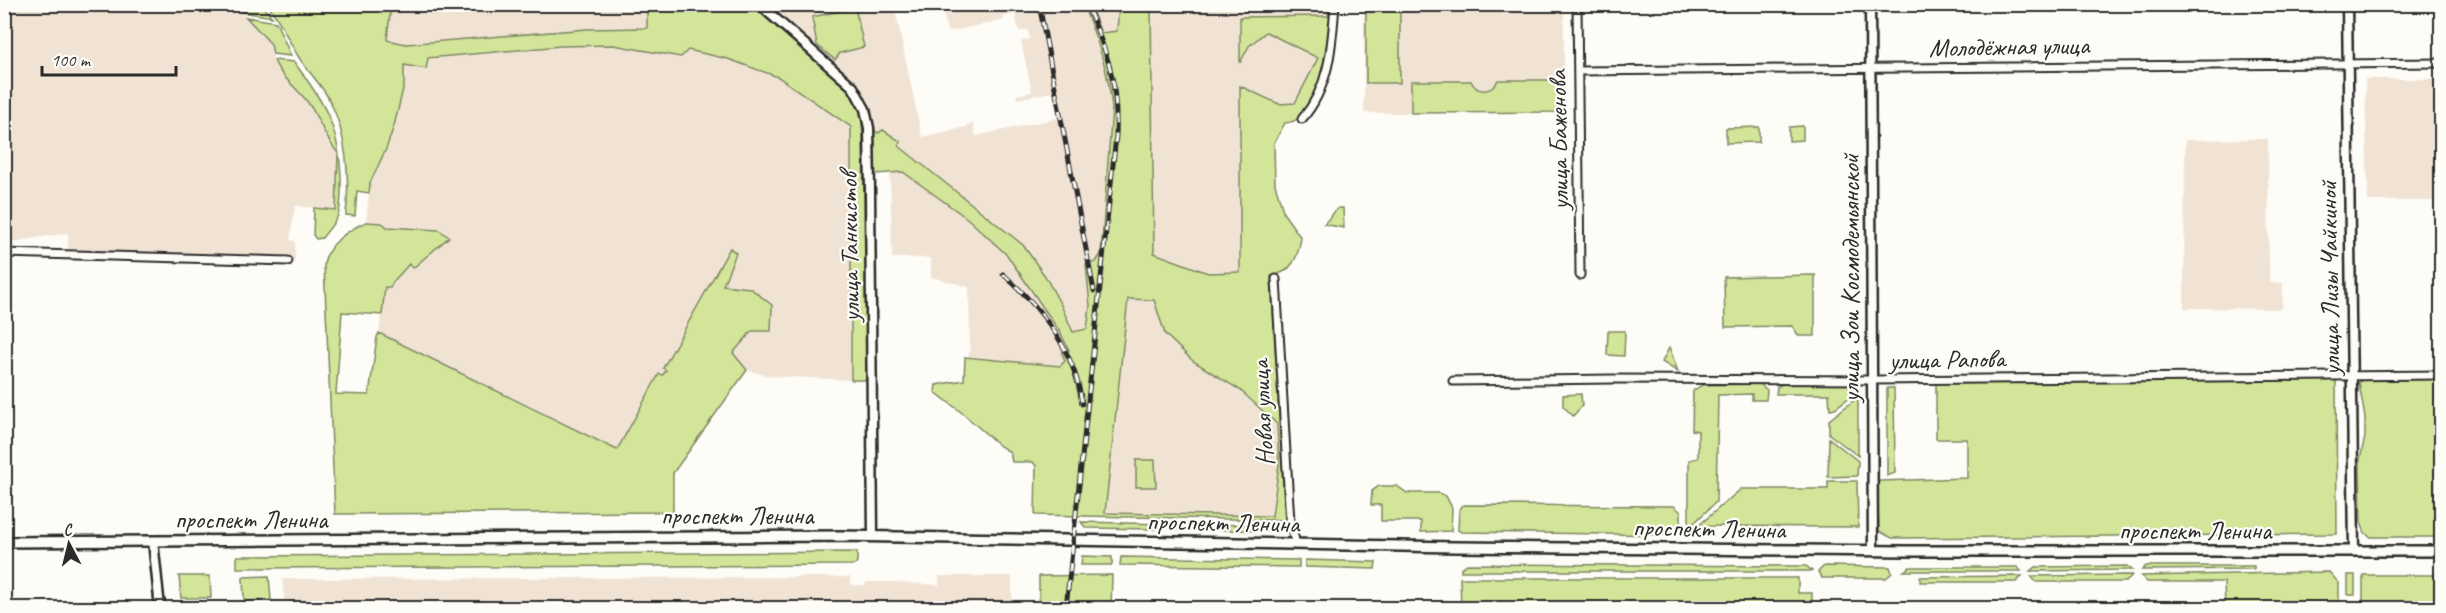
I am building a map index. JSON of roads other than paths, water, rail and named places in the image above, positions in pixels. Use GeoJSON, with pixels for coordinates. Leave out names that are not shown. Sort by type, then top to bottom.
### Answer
{"type":"FeatureCollection","features":[{"type":"Feature","properties":{"kind":"main road","name":"проспект Ленина"},"geometry":{"type":"LineString","coordinates":[[4,542],[873,536],[1296,544],[1873,550],[2442,551]]}},
{"type":"Feature","properties":{"kind":"street","name":"улица Танкистов"},"geometry":{"type":"LineString","coordinates":[[759,4],[854,87],[866,109],[869,128],[873,536]]}},
{"type":"Feature","properties":{"kind":"street"},"geometry":{"type":"LineString","coordinates":[[1302,119],[1313,105],[1323,83],[1330,57],[1335,4]]}},
{"type":"Feature","properties":{"kind":"street","name":"улица Баженова"},"geometry":{"type":"LineString","coordinates":[[1577,4],[1580,275]]}},
{"type":"Feature","properties":{"kind":"street","name":"улица Зои Космодемьянской"},"geometry":{"type":"LineString","coordinates":[[1870,4],[1873,550]]}},
{"type":"Feature","properties":{"kind":"street","name":"улица Лизы Чайкиной"},"geometry":{"type":"LineString","coordinates":[[2348,4],[2354,551]]}},
{"type":"Feature","properties":{"kind":"street","name":"Молодёжная улица"},"geometry":{"type":"LineString","coordinates":[[1578,71],[2442,63]]}},
{"type":"Feature","properties":{"kind":"street"},"geometry":{"type":"LineString","coordinates":[[4,253],[288,261]]}},
{"type":"Feature","properties":{"kind":"street","name":"Новая улица"},"geometry":{"type":"LineString","coordinates":[[1276,279],[1290,522],[1296,544]]}},
{"type":"Feature","properties":{"kind":"street","name":"улица Рапова"},"geometry":{"type":"LineString","coordinates":[[1453,381],[2442,375]]}},
{"type":"Feature","properties":{"kind":"street"},"geometry":{"type":"LineString","coordinates":[[153,541],[160,609]]}},
{"type":"Feature","properties":{"kind":"railway"},"geometry":{"type":"LineString","coordinates":[[1039,4],[1094,291]]}},
{"type":"Feature","properties":{"kind":"railway"},"geometry":{"type":"LineString","coordinates":[[1066,608],[1116,136],[1115,99],[1110,68],[1086,4]]}},
{"type":"Feature","properties":{"kind":"railway"},"geometry":{"type":"LineString","coordinates":[[1003,274],[1031,301],[1064,348],[1078,384],[1082,404]]}}]}
